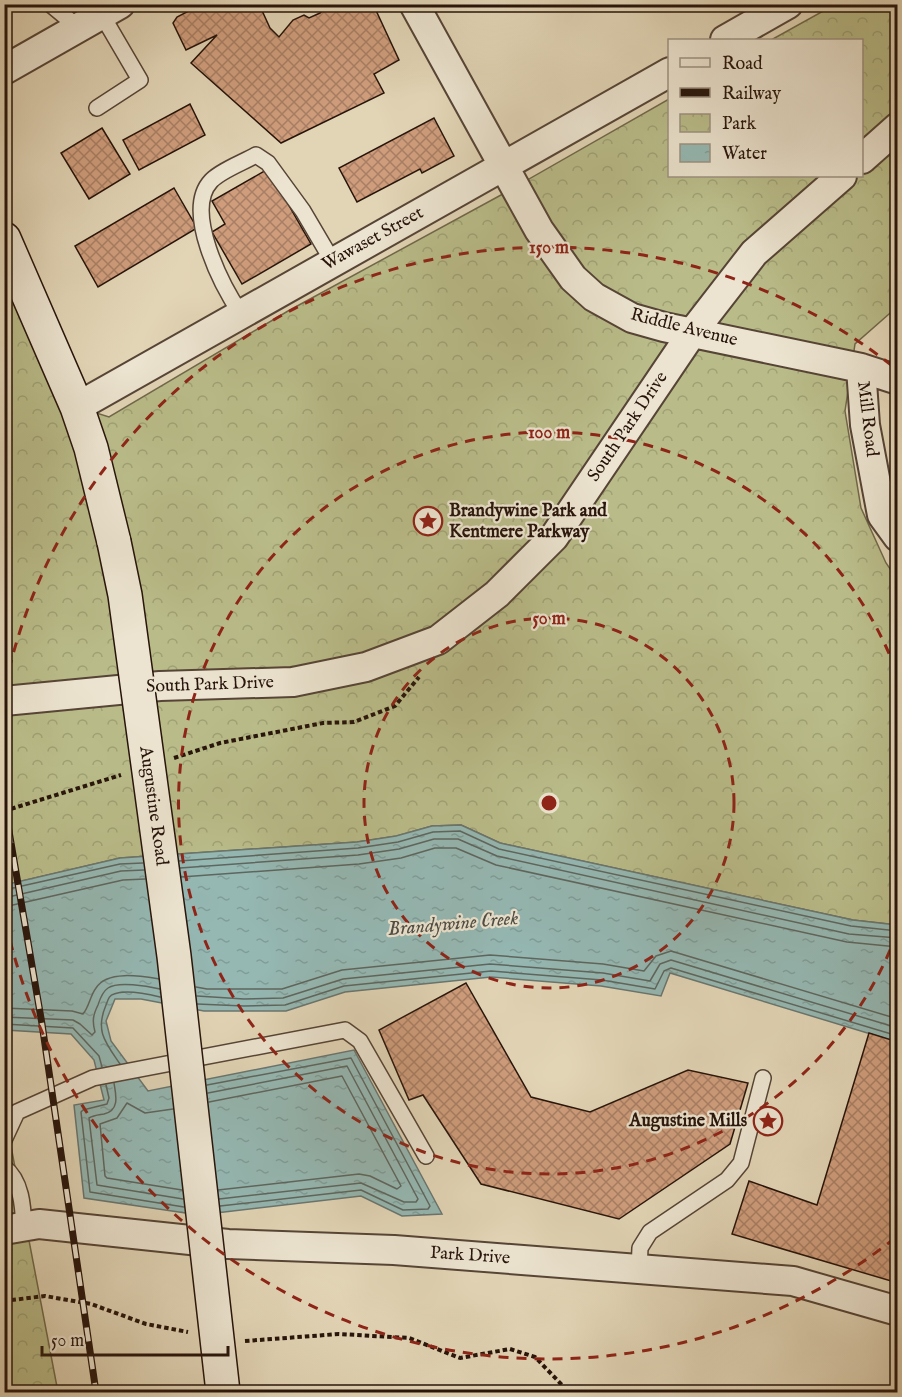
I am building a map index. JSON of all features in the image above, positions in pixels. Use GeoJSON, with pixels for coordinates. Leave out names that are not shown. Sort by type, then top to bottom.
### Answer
{"type":"FeatureCollection","features":[{"type":"Feature","properties":{"kind":"street","name":"Riddle Avenue"},"geometry":{"type":"LineString","coordinates":[[414,4],[539,230],[573,278],[594,297],[632,318],[692,333],[861,368],[897,380]]}},
{"type":"Feature","properties":{"kind":"street"},"geometry":{"type":"LineString","coordinates":[[727,39],[788,4]]}},
{"type":"Feature","properties":{"kind":"street"},"geometry":{"type":"LineString","coordinates":[[4,70],[100,16]]}},
{"type":"Feature","properties":{"kind":"street","name":"Wawaset Street"},"geometry":{"type":"LineString","coordinates":[[78,407],[668,73]]}},
{"type":"Feature","properties":{"kind":"street"},"geometry":{"type":"LineString","coordinates":[[863,157],[897,127]]}},
{"type":"Feature","properties":{"kind":"street","name":"South Park Drive"},"geometry":{"type":"LineString","coordinates":[[4,701],[160,686],[293,682],[366,668],[438,640],[497,594],[554,537],[692,333],[754,253],[841,177]]}},
{"type":"Feature","properties":{"kind":"street","name":"Augustine Road"},"geometry":{"type":"LineString","coordinates":[[4,239],[78,407],[91,448],[125,595],[174,956],[223,1392]]}},
{"type":"Feature","properties":{"kind":"street","name":"Mill Road"},"geometry":{"type":"LineString","coordinates":[[861,368],[865,425],[882,515],[897,537]]}},
{"type":"Feature","properties":{"kind":"street","name":"Park Drive"},"geometry":{"type":"LineString","coordinates":[[23,1227],[228,1244],[394,1250],[793,1281],[897,1311]]}},
{"type":"Feature","properties":{"kind":"lane"},"geometry":{"type":"LineString","coordinates":[[50,4],[100,16],[140,80],[97,108]]}},
{"type":"Feature","properties":{"kind":"lane"},"geometry":{"type":"LineString","coordinates":[[241,314],[226,290],[210,256],[201,214],[203,192],[212,179],[256,155],[268,163],[303,211],[333,262]]}},
{"type":"Feature","properties":{"kind":"lane"},"geometry":{"type":"LineString","coordinates":[[4,1140],[17,1112],[93,1078],[345,1030],[360,1041],[426,1156]]}},
{"type":"Feature","properties":{"kind":"lane"},"geometry":{"type":"LineString","coordinates":[[639,1269],[640,1248],[650,1233],[727,1180],[741,1163],[763,1078]]}},
{"type":"Feature","properties":{"kind":"lane"},"geometry":{"type":"LineString","coordinates":[[4,1167],[12,1173],[22,1199],[23,1227]]}},
{"type":"Feature","properties":{"kind":"path"},"geometry":{"type":"LineString","coordinates":[[163,761],[220,743],[323,723],[354,722],[395,706],[422,674]]}},
{"type":"Feature","properties":{"kind":"path"},"geometry":{"type":"LineString","coordinates":[[4,811],[129,772]]}},
{"type":"Feature","properties":{"kind":"path"},"geometry":{"type":"LineString","coordinates":[[4,1300],[45,1296],[91,1304],[147,1324],[191,1332]]}},
{"type":"Feature","properties":{"kind":"path"},"geometry":{"type":"LineString","coordinates":[[235,1340],[246,1342],[339,1334],[409,1338],[460,1359],[510,1348],[535,1357],[564,1387],[599,1392]]}},
{"type":"Feature","properties":{"kind":"path"},"geometry":{"type":"LineString","coordinates":[[624,1392],[677,1388],[720,1392]]}},
{"type":"Feature","properties":{"kind":"green space"},"geometry":{"type":"Polygon","coordinates":[[[834,5],[897,5],[897,307],[855,344],[845,411],[861,508],[886,563],[897,579],[897,925],[853,920],[500,843],[461,825],[432,826],[397,836],[357,842],[120,858],[5,885],[4,239],[77,407],[109,417],[288,311],[501,195],[668,100],[668,177],[863,177],[863,39],[773,39],[834,5]]]}},
{"type":"Feature","properties":{"kind":"green space"},"geometry":{"type":"Polygon","coordinates":[[[5,1115],[58,1392],[5,1392],[5,1115]]]}},
{"type":"Feature","properties":{"kind":"water","name":"Brandywine Creek"},"geometry":{"type":"Polygon","coordinates":[[[461,825],[500,843],[853,920],[897,925],[897,1042],[670,973],[661,996],[601,986],[491,977],[345,992],[286,1011],[204,1011],[141,999],[115,999],[106,1021],[111,1041],[148,1091],[354,1050],[442,1214],[402,1216],[361,1196],[199,1215],[84,1198],[74,1105],[104,1100],[94,1060],[71,1034],[5,1030],[4,885],[120,858],[357,842],[396,836],[432,826],[461,825]]]}},
{"type":"Feature","properties":{"kind":"building"},"geometry":{"type":"Polygon","coordinates":[[[202,4],[259,4],[270,28],[279,37],[293,20],[304,15],[309,18],[320,13],[329,4],[373,4],[399,60],[374,74],[384,93],[281,143],[191,63],[217,35],[186,50],[173,23],[177,17],[202,4]]]}},
{"type":"Feature","properties":{"kind":"building"},"geometry":{"type":"Polygon","coordinates":[[[190,104],[205,135],[139,170],[123,140],[190,104]]]}},
{"type":"Feature","properties":{"kind":"building"},"geometry":{"type":"Polygon","coordinates":[[[434,118],[454,156],[422,173],[420,169],[357,202],[339,168],[434,118]]]}},
{"type":"Feature","properties":{"kind":"building"},"geometry":{"type":"Polygon","coordinates":[[[102,128],[130,174],[89,199],[61,153],[102,128]]]}},
{"type":"Feature","properties":{"kind":"building"},"geometry":{"type":"Polygon","coordinates":[[[268,169],[311,244],[242,284],[212,232],[225,224],[212,201],[268,169]]]}},
{"type":"Feature","properties":{"kind":"building"},"geometry":{"type":"Polygon","coordinates":[[[174,188],[197,228],[98,287],[75,246],[174,188]]]}},
{"type":"Feature","properties":{"kind":"building"},"geometry":{"type":"Polygon","coordinates":[[[466,983],[531,1097],[590,1112],[688,1070],[748,1083],[730,1144],[619,1219],[481,1184],[423,1095],[409,1100],[379,1030],[466,983]]]}},
{"type":"Feature","properties":{"kind":"building"},"geometry":{"type":"Polygon","coordinates":[[[869,1033],[898,1042],[898,1283],[732,1234],[749,1181],[817,1205],[869,1033]]]}},
{"type":"Feature","properties":{"kind":"railway"},"geometry":{"type":"LineString","coordinates":[[4,802],[42,1024],[96,1392]]}},
{"type":"Feature","properties":{"kind":"place","name":"Brandywine Park and Kentmere Parkway"},"geometry":{"type":"Point","coordinates":[428,521]}},
{"type":"Feature","properties":{"kind":"place","name":"Augustine Mills"},"geometry":{"type":"Point","coordinates":[768,1121]}}]}
